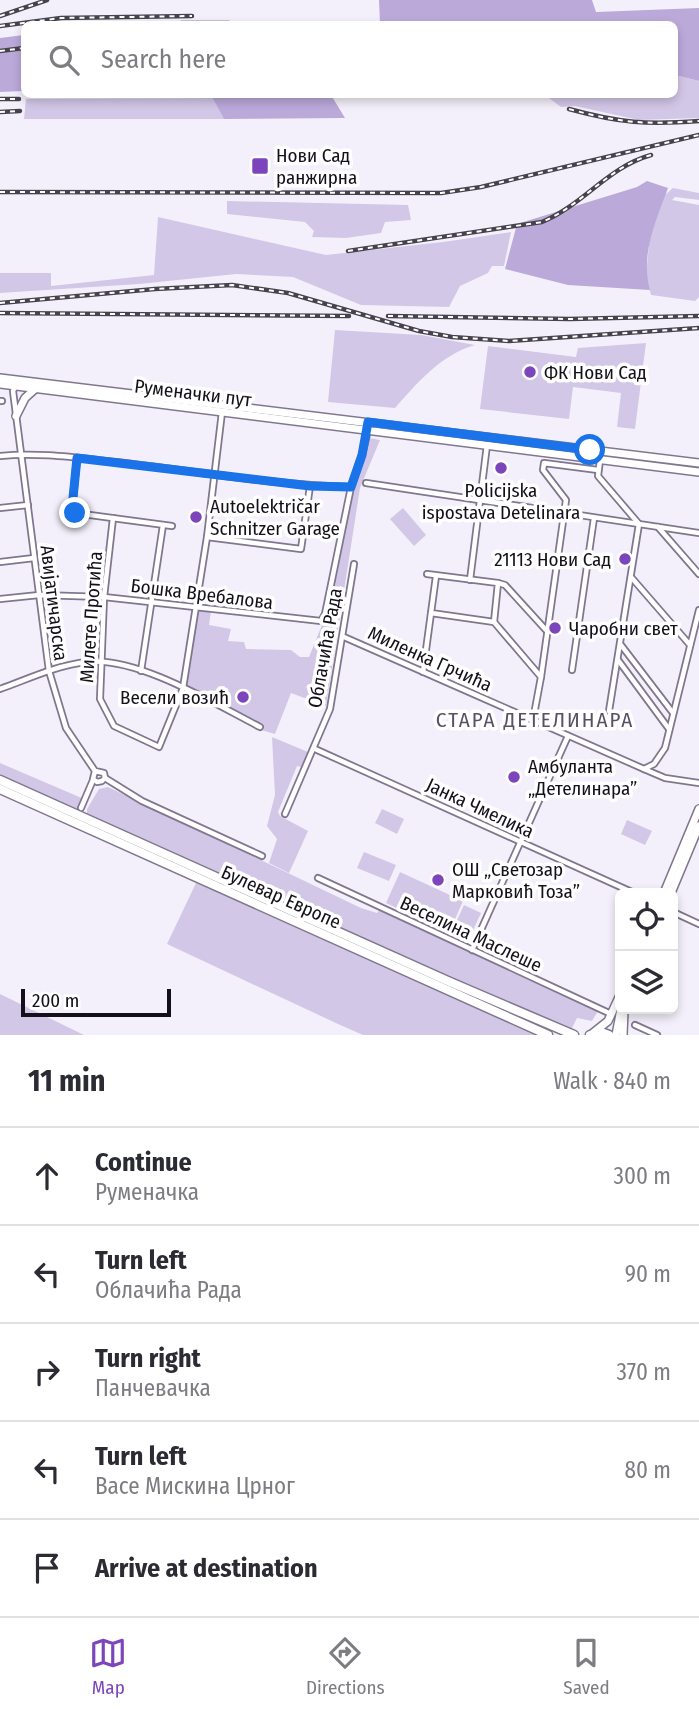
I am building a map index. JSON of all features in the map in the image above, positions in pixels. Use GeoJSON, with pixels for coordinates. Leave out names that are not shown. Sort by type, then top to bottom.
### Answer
{"type":"FeatureCollection","features":[{"type":"Feature","properties":{"kind":"main road","name":"Руменачки пут"},"geometry":{"type":"LineString","coordinates":[[0,378],[368,426]]}},
{"type":"Feature","properties":{"kind":"main road","name":"Руменачки пут"},"geometry":{"type":"LineString","coordinates":[[0,384],[222,412],[368,426]]}},
{"type":"Feature","properties":{"kind":"main road"},"geometry":{"type":"LineString","coordinates":[[16,416],[25,398],[35,389]]}},
{"type":"Feature","properties":{"kind":"main road"},"geometry":{"type":"LineString","coordinates":[[368,426],[699,472]]}},
{"type":"Feature","properties":{"kind":"main road"},"geometry":{"type":"LineString","coordinates":[[368,426],[699,463]]}},
{"type":"Feature","properties":{"kind":"main road","name":"Булевар Европе"},"geometry":{"type":"LineString","coordinates":[[0,780],[77,811],[86,818],[574,1035]]}},
{"type":"Feature","properties":{"kind":"main road","name":"Булевар Европе"},"geometry":{"type":"LineString","coordinates":[[0,789],[548,1035]]}},
{"type":"Feature","properties":{"kind":"main road"},"geometry":{"type":"LineString","coordinates":[[666,888],[699,809]]}},
{"type":"Feature","properties":{"kind":"main road"},"geometry":{"type":"LineString","coordinates":[[673,888],[699,826]]}},
{"type":"Feature","properties":{"kind":"main road"},"geometry":{"type":"LineString","coordinates":[[590,1035],[604,1026],[615,1007]]}},
{"type":"Feature","properties":{"kind":"main road"},"geometry":{"type":"LineString","coordinates":[[616,1035],[622,1014]]}},
{"type":"Feature","properties":{"kind":"main road"},"geometry":{"type":"LineString","coordinates":[[623,1014],[623,1035]]}},
{"type":"Feature","properties":{"kind":"main road"},"geometry":{"type":"LineString","coordinates":[[590,1035],[601,1032],[609,1035]]}},
{"type":"Feature","properties":{"kind":"street","name":"Руменачки пут"},"geometry":{"type":"LineString","coordinates":[[14,386],[26,381]]}},
{"type":"Feature","properties":{"kind":"street","name":"Авијатичарска"},"geometry":{"type":"LineString","coordinates":[[14,386],[20,454],[49,671],[66,728],[95,771],[102,771],[105,780]]}},
{"type":"Feature","properties":{"kind":"street"},"geometry":{"type":"LineString","coordinates":[[183,688],[222,412]]}},
{"type":"Feature","properties":{"kind":"street","name":"Облачића Рада"},"geometry":{"type":"LineString","coordinates":[[319,622],[325,614],[351,487],[368,426]]}},
{"type":"Feature","properties":{"kind":"street"},"geometry":{"type":"LineString","coordinates":[[470,580],[487,444]]}},
{"type":"Feature","properties":{"kind":"street"},"geometry":{"type":"LineString","coordinates":[[0,456],[20,454],[77,458],[310,486],[351,487]]}},
{"type":"Feature","properties":{"kind":"street"},"geometry":{"type":"LineString","coordinates":[[77,458],[72,510],[77,514],[172,526]]}},
{"type":"Feature","properties":{"kind":"street"},"geometry":{"type":"LineString","coordinates":[[600,458],[597,476],[639,524],[609,711]]}},
{"type":"Feature","properties":{"kind":"street"},"geometry":{"type":"LineString","coordinates":[[533,720],[566,500],[543,470],[544,463],[598,470]]}},
{"type":"Feature","properties":{"kind":"street"},"geometry":{"type":"LineString","coordinates":[[366,483],[699,533]]}},
{"type":"Feature","properties":{"kind":"street"},"geometry":{"type":"LineString","coordinates":[[206,537],[301,549],[310,486]]}},
{"type":"Feature","properties":{"kind":"street"},"geometry":{"type":"LineString","coordinates":[[0,508],[28,505]]}},
{"type":"Feature","properties":{"kind":"street","name":"Милете Протића"},"geometry":{"type":"LineString","coordinates":[[113,518],[104,597],[100,699],[109,721],[121,731],[159,747],[183,688]]}},
{"type":"Feature","properties":{"kind":"street"},"geometry":{"type":"LineString","coordinates":[[572,670],[594,518]]}},
{"type":"Feature","properties":{"kind":"street"},"geometry":{"type":"LineString","coordinates":[[141,671],[163,525]]}},
{"type":"Feature","properties":{"kind":"street"},"geometry":{"type":"LineString","coordinates":[[657,527],[699,574]]}},
{"type":"Feature","properties":{"kind":"street"},"geometry":{"type":"LineString","coordinates":[[0,562],[34,558]]}},
{"type":"Feature","properties":{"kind":"street","name":"Облачића Рада"},"geometry":{"type":"LineString","coordinates":[[285,814],[330,709],[354,564]]}},
{"type":"Feature","properties":{"kind":"street"},"geometry":{"type":"LineString","coordinates":[[427,575],[505,585],[547,630]]}},
{"type":"Feature","properties":{"kind":"street"},"geometry":{"type":"LineString","coordinates":[[424,672],[436,576]]}},
{"type":"Feature","properties":{"kind":"street"},"geometry":{"type":"LineString","coordinates":[[631,577],[690,645]]}},
{"type":"Feature","properties":{"kind":"street"},"geometry":{"type":"LineString","coordinates":[[494,622],[498,583]]}},
{"type":"Feature","properties":{"kind":"street","name":"Бошка Вребалова"},"geometry":{"type":"LineString","coordinates":[[0,599],[39,595],[104,597],[319,622]]}},
{"type":"Feature","properties":{"kind":"street"},"geometry":{"type":"LineString","coordinates":[[644,769],[660,757],[670,729],[699,610]]}},
{"type":"Feature","properties":{"kind":"street"},"geometry":{"type":"LineString","coordinates":[[431,613],[494,622],[541,677]]}},
{"type":"Feature","properties":{"kind":"street","name":"Миленка Грчића"},"geometry":{"type":"LineString","coordinates":[[344,637],[665,778],[699,783]]}},
{"type":"Feature","properties":{"kind":"street"},"geometry":{"type":"LineString","coordinates":[[620,644],[673,714]]}},
{"type":"Feature","properties":{"kind":"street"},"geometry":{"type":"LineString","coordinates":[[618,660],[670,729]]}},
{"type":"Feature","properties":{"kind":"street"},"geometry":{"type":"LineString","coordinates":[[0,689],[65,666],[101,661],[123,664],[183,688],[260,726]]}},
{"type":"Feature","properties":{"kind":"street"},"geometry":{"type":"LineString","coordinates":[[472,950],[568,736]]}},
{"type":"Feature","properties":{"kind":"street","name":"Јанка Чмелика"},"geometry":{"type":"LineString","coordinates":[[315,749],[623,888]]}},
{"type":"Feature","properties":{"kind":"street"},"geometry":{"type":"LineString","coordinates":[[77,811],[94,782],[95,771]]}},
{"type":"Feature","properties":{"kind":"street"},"geometry":{"type":"LineString","coordinates":[[94,782],[105,780],[148,804],[262,856]]}},
{"type":"Feature","properties":{"kind":"street","name":"Веселина Маслеше"},"geometry":{"type":"LineString","coordinates":[[317,878],[612,1014]]}},
{"type":"Feature","properties":{"kind":"street"},"geometry":{"type":"LineString","coordinates":[[678,914],[699,924]]}},
{"type":"Feature","properties":{"kind":"street"},"geometry":{"type":"LineString","coordinates":[[635,1025],[657,1035]]}},
{"type":"Feature","properties":{"kind":"shaded area"},"geometry":{"type":"Polygon","coordinates":[[[379,0],[592,0],[596,12],[699,8],[699,81],[678,76],[678,21],[380,21],[379,0]]]}},
{"type":"Feature","properties":{"kind":"shaded area"},"geometry":{"type":"Polygon","coordinates":[[[21,35],[21,91],[0,92],[0,38],[21,35]]]}},
{"type":"Feature","properties":{"kind":"shaded area"},"geometry":{"type":"Polygon","coordinates":[[[678,76],[699,81],[699,118],[639,120],[575,106],[561,107],[549,98],[678,98],[678,76]]]}},
{"type":"Feature","properties":{"kind":"shaded area"},"geometry":{"type":"Polygon","coordinates":[[[213,98],[224,119],[24,119],[26,99],[213,98]]]}},
{"type":"Feature","properties":{"kind":"shaded area"},"geometry":{"type":"Polygon","coordinates":[[[213,98],[333,98],[345,118],[224,119],[213,98]]]}},
{"type":"Feature","properties":{"kind":"shaded area"},"geometry":{"type":"Polygon","coordinates":[[[647,181],[668,188],[654,225],[648,251],[647,277],[650,290],[568,285],[505,269],[517,224],[637,187],[647,181]]]}},
{"type":"Feature","properties":{"kind":"shaded area"},"geometry":{"type":"Polygon","coordinates":[[[673,188],[699,193],[699,200],[675,197],[672,200],[699,205],[699,297],[695,301],[651,295],[646,275],[650,235],[665,195],[673,188]]]}},
{"type":"Feature","properties":{"kind":"shaded area"},"geometry":{"type":"Polygon","coordinates":[[[227,201],[408,205],[411,220],[385,222],[381,233],[346,238],[312,237],[314,231],[305,222],[227,214],[227,201]]]}},
{"type":"Feature","properties":{"kind":"shaded area"},"geometry":{"type":"Polygon","coordinates":[[[158,217],[326,255],[511,232],[504,266],[492,266],[488,273],[460,286],[449,307],[361,305],[293,277],[236,274],[139,284],[0,293],[0,273],[51,273],[51,286],[154,275],[158,217]]]}},
{"type":"Feature","properties":{"kind":"shaded area"},"geometry":{"type":"Polygon","coordinates":[[[335,330],[421,335],[475,345],[441,362],[421,379],[395,408],[328,402],[335,330]]]}},
{"type":"Feature","properties":{"kind":"shaded area","name":"ФК Нови Сад"},"geometry":{"type":"Polygon","coordinates":[[[646,343],[635,429],[617,427],[621,393],[573,387],[569,419],[480,409],[488,346],[576,357],[578,348],[646,343]]]}},
{"type":"Feature","properties":{"kind":"shaded area"},"geometry":{"type":"Polygon","coordinates":[[[369,438],[380,440],[360,488],[326,706],[291,693],[275,734],[261,730],[183,688],[195,611],[211,611],[209,625],[231,629],[228,641],[244,642],[246,649],[291,650],[300,657],[309,657],[324,620],[351,487],[369,438]]]}},
{"type":"Feature","properties":{"kind":"shaded area"},"geometry":{"type":"Polygon","coordinates":[[[403,508],[426,535],[414,546],[390,519],[403,508]]]}},
{"type":"Feature","properties":{"kind":"shaded area"},"geometry":{"type":"Polygon","coordinates":[[[272,737],[308,752],[301,767],[297,766],[278,812],[280,816],[308,831],[289,873],[269,863],[277,839],[267,826],[275,795],[272,737]]]}},
{"type":"Feature","properties":{"kind":"shaded area"},"geometry":{"type":"Polygon","coordinates":[[[0,763],[84,799],[79,808],[71,808],[0,777],[0,763]]]}},
{"type":"Feature","properties":{"kind":"shaded area"},"geometry":{"type":"Polygon","coordinates":[[[108,787],[361,908],[377,913],[379,910],[598,1011],[592,1021],[577,1018],[569,1030],[87,815],[87,809],[99,789],[108,787]]]}},
{"type":"Feature","properties":{"kind":"shaded area"},"geometry":{"type":"Polygon","coordinates":[[[382,809],[404,819],[397,834],[375,823],[382,809]]]}},
{"type":"Feature","properties":{"kind":"shaded area"},"geometry":{"type":"Polygon","coordinates":[[[627,820],[652,831],[645,845],[621,834],[627,820]]]}},
{"type":"Feature","properties":{"kind":"shaded area"},"geometry":{"type":"Polygon","coordinates":[[[364,852],[396,865],[389,881],[357,868],[364,852]]]}},
{"type":"Feature","properties":{"kind":"shaded area"},"geometry":{"type":"Polygon","coordinates":[[[400,872],[463,901],[449,933],[386,903],[400,872]]]}},
{"type":"Feature","properties":{"kind":"shaded area"},"geometry":{"type":"Polygon","coordinates":[[[196,883],[540,1035],[363,1035],[338,1024],[167,944],[196,883]]]}},
{"type":"Feature","properties":{"kind":"shaded area"},"geometry":{"type":"Polygon","coordinates":[[[464,905],[481,913],[468,941],[451,933],[464,905]]]}},
{"type":"Feature","properties":{"kind":"shaded area"},"geometry":{"type":"Polygon","coordinates":[[[0,994],[84,1035],[0,1035],[0,994]]]}},
{"type":"Feature","properties":{"kind":"railway"},"geometry":{"type":"LineString","coordinates":[[0,16],[47,0]]}},
{"type":"Feature","properties":{"kind":"railway"},"geometry":{"type":"LineString","coordinates":[[38,21],[61,18],[192,16]]}},
{"type":"Feature","properties":{"kind":"railway"},"geometry":{"type":"LineString","coordinates":[[0,26],[21,23]]}},
{"type":"Feature","properties":{"kind":"railway"},"geometry":{"type":"LineString","coordinates":[[0,51],[21,48]]}},
{"type":"Feature","properties":{"kind":"railway"},"geometry":{"type":"LineString","coordinates":[[0,99],[19,99]]}},
{"type":"Feature","properties":{"kind":"railway"},"geometry":{"type":"LineString","coordinates":[[569,109],[634,122],[699,121]]}},
{"type":"Feature","properties":{"kind":"railway"},"geometry":{"type":"LineString","coordinates":[[0,112],[20,111]]}},
{"type":"Feature","properties":{"kind":"railway"},"geometry":{"type":"LineString","coordinates":[[0,192],[441,193],[481,187],[699,135]]}},
{"type":"Feature","properties":{"kind":"railway"},"geometry":{"type":"LineString","coordinates":[[348,251],[542,222],[557,215],[622,168],[651,155]]}},
{"type":"Feature","properties":{"kind":"railway"},"geometry":{"type":"LineString","coordinates":[[0,303],[232,285],[288,293],[419,331],[452,337],[509,341],[699,328]]}},
{"type":"Feature","properties":{"kind":"railway"},"geometry":{"type":"LineString","coordinates":[[0,313],[349,316]]}},
{"type":"Feature","properties":{"kind":"railway"},"geometry":{"type":"LineString","coordinates":[[388,316],[570,319],[699,316]]}},
{"type":"Feature","properties":{"kind":"place","name":"Нови Сад ранжирна"},"geometry":{"type":"Point","coordinates":[260,166]}},
{"type":"Feature","properties":{"kind":"place","name":"ФК Нови Сад"},"geometry":{"type":"Point","coordinates":[530,372]}},
{"type":"Feature","properties":{"kind":"place","name":"Policijska ispostava Detelinara"},"geometry":{"type":"Point","coordinates":[501,468]}},
{"type":"Feature","properties":{"kind":"place","name":"Autoelektričar Schnitzer Garage"},"geometry":{"type":"Point","coordinates":[196,517]}},
{"type":"Feature","properties":{"kind":"place","name":"21113 Нови Сад"},"geometry":{"type":"Point","coordinates":[625,559]}},
{"type":"Feature","properties":{"kind":"place","name":"Чаробни свет"},"geometry":{"type":"Point","coordinates":[555,628]}},
{"type":"Feature","properties":{"kind":"place","name":"Весели возић"},"geometry":{"type":"Point","coordinates":[243,697]}},
{"type":"Feature","properties":{"kind":"place","name":"Амбуланта „Детелинара”"},"geometry":{"type":"Point","coordinates":[514,777]}},
{"type":"Feature","properties":{"kind":"place","name":"ОШ „Светозар Марковић Тоза”"},"geometry":{"type":"Point","coordinates":[438,880]}},
{"type":"Feature","properties":{"kind":"district","name":"СТАРА ДЕТЕЛИНАРА"},"geometry":{"type":"Point","coordinates":[535,720]}},
{"type":"Feature","properties":{"kind":"route"},"geometry":{"type":"LineString","coordinates":[[75,513],[72,508],[77,458],[310,486],[351,487],[362,455],[368,422],[590,450]]}}]}
